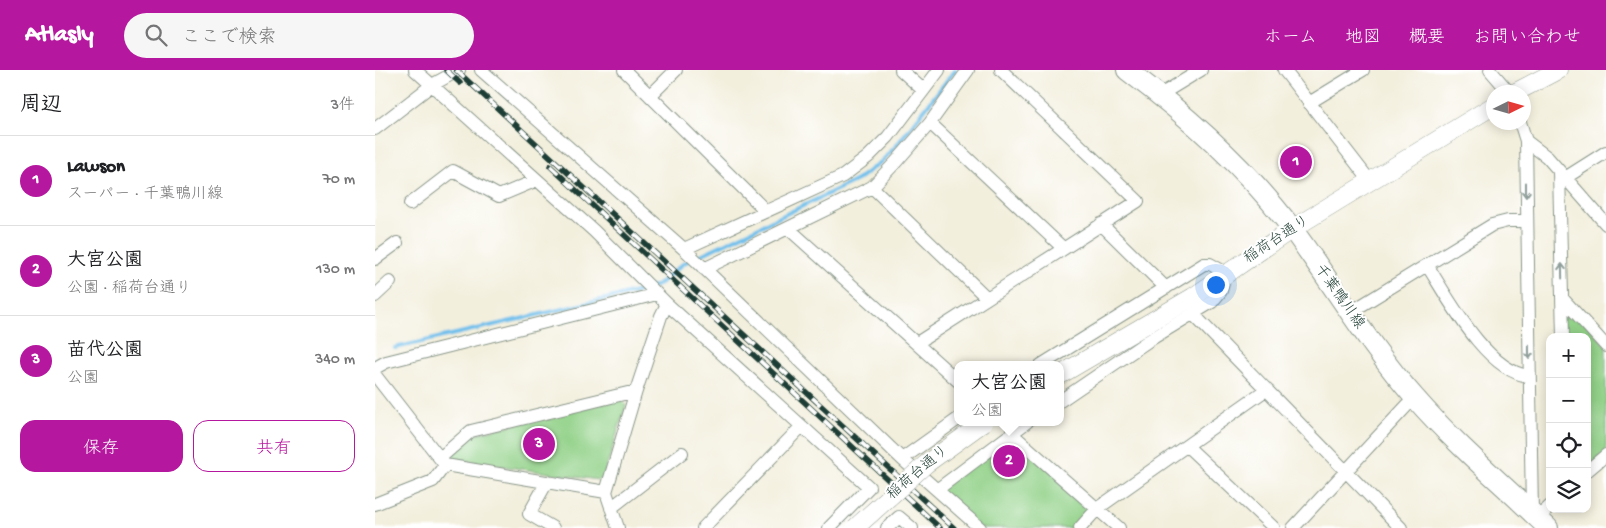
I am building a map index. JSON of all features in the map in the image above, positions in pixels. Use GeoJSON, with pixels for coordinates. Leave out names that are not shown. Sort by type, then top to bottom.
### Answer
{"type":"FeatureCollection","features":[{"type":"Feature","properties":{"kind":"main road","name":"千葉鴨川線"},"geometry":{"type":"LineString","coordinates":[[1127,70],[1160,95],[1235,161],[1293,229],[1349,313],[1414,398],[1456,442],[1542,516]]}},
{"type":"Feature","properties":{"kind":"street"},"geometry":{"type":"LineString","coordinates":[[415,70],[594,231],[667,304],[869,487],[829,528]]}},
{"type":"Feature","properties":{"kind":"street"},"geometry":{"type":"LineString","coordinates":[[375,129],[432,85],[459,70]]}},
{"type":"Feature","properties":{"kind":"street"},"geometry":{"type":"LineString","coordinates":[[481,70],[684,249],[902,458],[979,528]]}},
{"type":"Feature","properties":{"kind":"street"},"geometry":{"type":"LineString","coordinates":[[624,70],[766,211]]}},
{"type":"Feature","properties":{"kind":"street"},"geometry":{"type":"LineString","coordinates":[[650,96],[676,70]]}},
{"type":"Feature","properties":{"kind":"street"},"geometry":{"type":"LineString","coordinates":[[901,70],[923,90]]}},
{"type":"Feature","properties":{"kind":"street"},"geometry":{"type":"LineString","coordinates":[[684,249],[849,172],[868,157],[887,136],[939,70]]}},
{"type":"Feature","properties":{"kind":"street"},"geometry":{"type":"LineString","coordinates":[[705,269],[871,187],[930,123],[968,70]]}},
{"type":"Feature","properties":{"kind":"street"},"geometry":{"type":"LineString","coordinates":[[917,343],[1138,201],[1001,70]]}},
{"type":"Feature","properties":{"kind":"street"},"geometry":{"type":"LineString","coordinates":[[1160,95],[1201,70]]}},
{"type":"Feature","properties":{"kind":"street"},"geometry":{"type":"LineString","coordinates":[[1284,70],[1370,181]]}},
{"type":"Feature","properties":{"kind":"street"},"geometry":{"type":"LineString","coordinates":[[1309,102],[1363,70]]}},
{"type":"Feature","properties":{"kind":"street"},"geometry":{"type":"LineString","coordinates":[[1490,70],[1503,85]]}},
{"type":"Feature","properties":{"kind":"street"},"geometry":{"type":"LineString","coordinates":[[1529,85],[1558,70]]}},
{"type":"Feature","properties":{"kind":"street","name":"稲荷台通り"},"geometry":{"type":"LineString","coordinates":[[1064,373],[1193,297],[1293,229],[1486,110]]}},
{"type":"Feature","properties":{"kind":"street"},"geometry":{"type":"LineString","coordinates":[[930,123],[1063,248]]}},
{"type":"Feature","properties":{"kind":"street"},"geometry":{"type":"LineString","coordinates":[[1523,130],[1526,141],[1529,376],[1542,516]]}},
{"type":"Feature","properties":{"kind":"street"},"geometry":{"type":"LineString","coordinates":[[1526,141],[1547,157],[1606,224]]}},
{"type":"Feature","properties":{"kind":"street"},"geometry":{"type":"LineString","coordinates":[[1562,174],[1606,152]]}},
{"type":"Feature","properties":{"kind":"street"},"geometry":{"type":"LineString","coordinates":[[410,204],[453,171],[499,196],[537,180]]}},
{"type":"Feature","properties":{"kind":"street"},"geometry":{"type":"LineString","coordinates":[[1562,174],[1563,333]]}},
{"type":"Feature","properties":{"kind":"street"},"geometry":{"type":"LineString","coordinates":[[871,187],[986,297]]}},
{"type":"Feature","properties":{"kind":"street"},"geometry":{"type":"LineString","coordinates":[[1349,313],[1492,225],[1508,221],[1526,221]]}},
{"type":"Feature","properties":{"kind":"street"},"geometry":{"type":"LineString","coordinates":[[1101,224],[1166,288]]}},
{"type":"Feature","properties":{"kind":"street"},"geometry":{"type":"LineString","coordinates":[[788,228],[954,377]]}},
{"type":"Feature","properties":{"kind":"street"},"geometry":{"type":"LineString","coordinates":[[375,258],[397,243]]}},
{"type":"Feature","properties":{"kind":"street"},"geometry":{"type":"LineString","coordinates":[[1047,361],[1204,264],[1210,264],[1226,274],[1221,291],[1212,302],[1148,341],[1064,398]]}},
{"type":"Feature","properties":{"kind":"street"},"geometry":{"type":"LineString","coordinates":[[1427,264],[1477,342],[1517,375],[1529,376]]}},
{"type":"Feature","properties":{"kind":"street"},"geometry":{"type":"LineString","coordinates":[[375,296],[390,282]]}},
{"type":"Feature","properties":{"kind":"street"},"geometry":{"type":"LineString","coordinates":[[375,368],[386,362],[657,294]]}},
{"type":"Feature","properties":{"kind":"street"},"geometry":{"type":"LineString","coordinates":[[1562,298],[1606,346]]}},
{"type":"Feature","properties":{"kind":"street"},"geometry":{"type":"LineString","coordinates":[[617,528],[606,492],[636,391],[661,316],[667,304]]}},
{"type":"Feature","properties":{"kind":"street"},"geometry":{"type":"LineString","coordinates":[[1193,314],[1346,469],[1401,528]]}},
{"type":"Feature","properties":{"kind":"street"},"geometry":{"type":"LineString","coordinates":[[375,375],[442,461],[606,492]]}},
{"type":"Feature","properties":{"kind":"street"},"geometry":{"type":"LineString","coordinates":[[1080,528],[1098,508],[1267,389]]}},
{"type":"Feature","properties":{"kind":"street"},"geometry":{"type":"LineString","coordinates":[[375,504],[433,481],[442,461],[471,431],[636,391]]}},
{"type":"Feature","properties":{"kind":"street"},"geometry":{"type":"LineString","coordinates":[[1293,528],[1414,398]]}},
{"type":"Feature","properties":{"kind":"street"},"geometry":{"type":"LineString","coordinates":[[902,458],[954,422]]}},
{"type":"Feature","properties":{"kind":"street","name":"稲荷台通り"},"geometry":{"type":"LineString","coordinates":[[855,528],[926,464],[978,426]]}},
{"type":"Feature","properties":{"kind":"street"},"geometry":{"type":"LineString","coordinates":[[938,489],[1021,426]]}},
{"type":"Feature","properties":{"kind":"street"},"geometry":{"type":"LineString","coordinates":[[703,528],[801,427]]}},
{"type":"Feature","properties":{"kind":"street"},"geometry":{"type":"LineString","coordinates":[[1011,433],[1119,528]]}},
{"type":"Feature","properties":{"kind":"street"},"geometry":{"type":"LineString","coordinates":[[1187,446],[1274,528]]}},
{"type":"Feature","properties":{"kind":"street"},"geometry":{"type":"LineString","coordinates":[[611,508],[682,453]]}},
{"type":"Feature","properties":{"kind":"street"},"geometry":{"type":"LineString","coordinates":[[1591,469],[1604,460]]}},
{"type":"Feature","properties":{"kind":"street"},"geometry":{"type":"LineString","coordinates":[[547,482],[529,514],[553,528]]}},
{"type":"Feature","properties":{"kind":"street"},"geometry":{"type":"LineString","coordinates":[[887,528],[899,517],[912,528]]}},
{"type":"Feature","properties":{"kind":"green space"},"geometry":{"type":"Polygon","coordinates":[[[1562,298],[1606,346],[1606,452],[1591,466],[1591,333],[1563,333],[1562,298]]]}},
{"type":"Feature","properties":{"kind":"green space"},"geometry":{"type":"Polygon","coordinates":[[[620,399],[626,405],[603,478],[598,480],[453,459],[454,453],[475,434],[620,399]]]}},
{"type":"Feature","properties":{"kind":"green space"},"geometry":{"type":"Polygon","coordinates":[[[1011,433],[1098,508],[1080,528],[980,528],[938,489],[1011,433]]]}},
{"type":"Feature","properties":{"kind":"waterway"},"geometry":{"type":"LineString","coordinates":[[395,348],[640,291],[658,285],[684,263],[857,180],[882,161],[896,146],[955,70]]}},
{"type":"Feature","properties":{"kind":"railway"},"geometry":{"type":"LineString","coordinates":[[446,70],[460,83]]}},
{"type":"Feature","properties":{"kind":"railway"},"geometry":{"type":"LineString","coordinates":[[456,70],[954,528]]}},
{"type":"Feature","properties":{"kind":"railway"},"geometry":{"type":"LineString","coordinates":[[550,166],[940,528]]}},
{"type":"Feature","properties":{"kind":"place","name":"Lawson"},"geometry":{"type":"Point","coordinates":[1296,162]}},
{"type":"Feature","properties":{"kind":"place","name":"苗代公園"},"geometry":{"type":"Point","coordinates":[539,444]}},
{"type":"Feature","properties":{"kind":"place","name":"大宮公園"},"geometry":{"type":"Point","coordinates":[1009,461]}}]}
